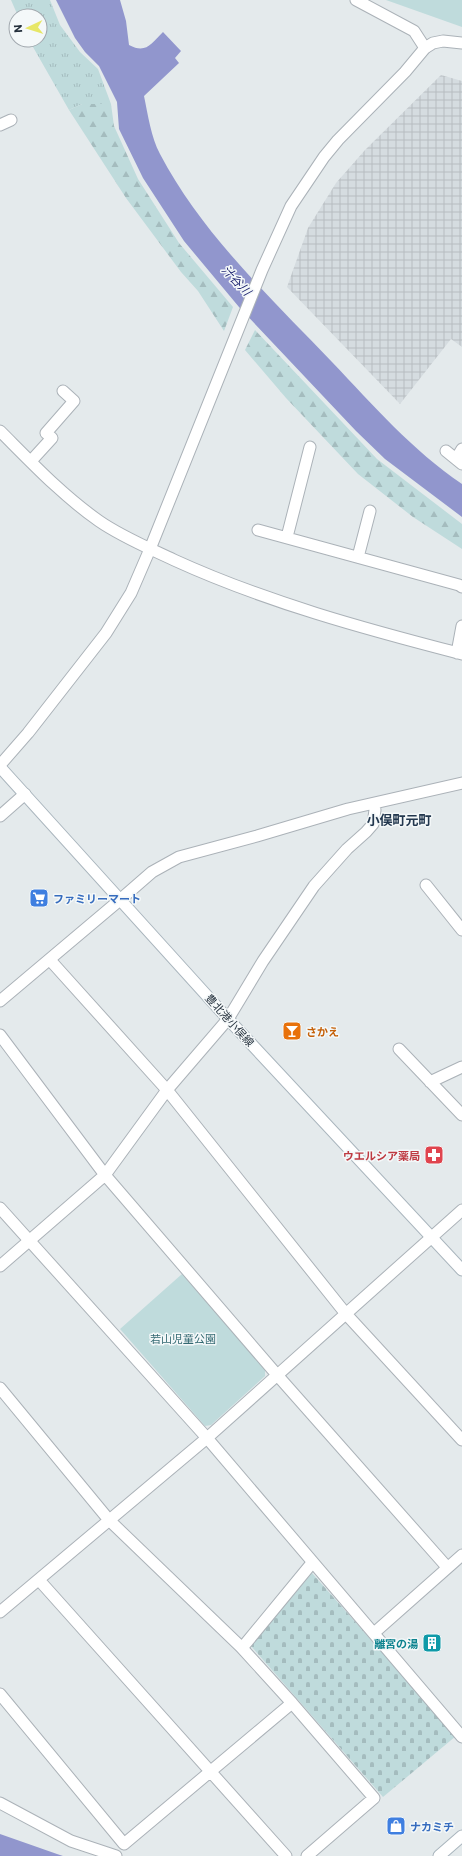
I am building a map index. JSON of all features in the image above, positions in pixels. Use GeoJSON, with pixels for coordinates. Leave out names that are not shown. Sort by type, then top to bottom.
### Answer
{"type":"FeatureCollection","features":[{"type":"Feature","properties":{"kind":"street"},"geometry":{"type":"LineString","coordinates":[[356,0],[414,31],[425,48]]}},
{"type":"Feature","properties":{"kind":"street"},"geometry":{"type":"LineString","coordinates":[[0,766],[28,733],[106,633],[131,593],[262,270],[291,206],[324,157],[358,119],[405,72],[425,48],[433,43],[443,41],[462,43]]}},
{"type":"Feature","properties":{"kind":"street"},"geometry":{"type":"LineString","coordinates":[[0,125],[11,120]]}},
{"type":"Feature","properties":{"kind":"street"},"geometry":{"type":"LineString","coordinates":[[31,461],[52,438],[46,433],[74,400],[63,391]]}},
{"type":"Feature","properties":{"kind":"street"},"geometry":{"type":"LineString","coordinates":[[0,431],[64,494],[100,521],[150,549],[215,578],[247,591],[459,654],[462,626]]}},
{"type":"Feature","properties":{"kind":"street"},"geometry":{"type":"LineString","coordinates":[[287,537],[310,447]]}},
{"type":"Feature","properties":{"kind":"street"},"geometry":{"type":"LineString","coordinates":[[446,451],[459,462],[462,449]]}},
{"type":"Feature","properties":{"kind":"street"},"geometry":{"type":"LineString","coordinates":[[358,557],[370,511]]}},
{"type":"Feature","properties":{"kind":"street"},"geometry":{"type":"LineString","coordinates":[[258,530],[462,587]]}},
{"type":"Feature","properties":{"kind":"street","name":"豊北港小俣線"},"geometry":{"type":"LineString","coordinates":[[0,766],[228,1019],[462,1270]]}},
{"type":"Feature","properties":{"kind":"street"},"geometry":{"type":"LineString","coordinates":[[0,1002],[152,872],[178,857],[257,836],[348,809],[462,783]]}},
{"type":"Feature","properties":{"kind":"street"},"geometry":{"type":"LineString","coordinates":[[0,816],[25,794]]}},
{"type":"Feature","properties":{"kind":"street"},"geometry":{"type":"LineString","coordinates":[[0,1266],[105,1175],[167,1090],[228,1019],[263,961],[314,886],[346,849],[366,832],[372,824],[375,810],[374,804]]}},
{"type":"Feature","properties":{"kind":"street"},"geometry":{"type":"LineString","coordinates":[[426,885],[462,930]]}},
{"type":"Feature","properties":{"kind":"street"},"geometry":{"type":"LineString","coordinates":[[50,960],[167,1090],[346,1314],[462,1440]]}},
{"type":"Feature","properties":{"kind":"street"},"geometry":{"type":"LineString","coordinates":[[0,1035],[105,1175],[278,1376],[447,1567]]}},
{"type":"Feature","properties":{"kind":"street"},"geometry":{"type":"LineString","coordinates":[[399,1049],[462,1116]]}},
{"type":"Feature","properties":{"kind":"street"},"geometry":{"type":"LineString","coordinates":[[430,1082],[462,1067]]}},
{"type":"Feature","properties":{"kind":"street"},"geometry":{"type":"LineString","coordinates":[[0,1208],[207,1438],[312,1563],[374,1633],[462,1737]]}},
{"type":"Feature","properties":{"kind":"street"},"geometry":{"type":"LineString","coordinates":[[0,1612],[207,1438],[462,1210]]}},
{"type":"Feature","properties":{"kind":"street"},"geometry":{"type":"LineString","coordinates":[[0,1388],[109,1520],[242,1648],[292,1703],[374,1798],[307,1856]]}},
{"type":"Feature","properties":{"kind":"street"},"geometry":{"type":"LineString","coordinates":[[374,1633],[462,1555]]}},
{"type":"Feature","properties":{"kind":"street"},"geometry":{"type":"LineString","coordinates":[[242,1648],[312,1563]]}},
{"type":"Feature","properties":{"kind":"street"},"geometry":{"type":"LineString","coordinates":[[39,1580],[286,1856]]}},
{"type":"Feature","properties":{"kind":"street"},"geometry":{"type":"LineString","coordinates":[[0,1694],[124,1844]]}},
{"type":"Feature","properties":{"kind":"street"},"geometry":{"type":"LineString","coordinates":[[0,1803],[71,1841],[115,1856],[124,1844],[292,1703]]}},
{"type":"Feature","properties":{"kind":"street"},"geometry":{"type":"LineString","coordinates":[[439,1856],[462,1836]]}},
{"type":"Feature","properties":{"kind":"shaded area"},"geometry":{"type":"Polygon","coordinates":[[[441,75],[462,81],[462,347],[451,339],[400,404],[287,287],[308,228],[336,183],[365,150],[441,75]]]}},
{"type":"Feature","properties":{"kind":"green space"},"geometry":{"type":"Polygon","coordinates":[[[11,0],[50,0],[60,25],[80,52],[98,69],[111,104],[82,104],[69,110],[34,48],[48,48],[48,8],[14,8],[11,0]]]}},
{"type":"Feature","properties":{"kind":"green space"},"geometry":{"type":"Polygon","coordinates":[[[386,0],[462,0],[462,27],[386,0]]]}},
{"type":"Feature","properties":{"kind":"green space"},"geometry":{"type":"Polygon","coordinates":[[[82,104],[111,104],[114,126],[138,179],[179,243],[233,307],[224,331],[198,291],[181,272],[126,198],[69,110],[82,104]]]}},
{"type":"Feature","properties":{"kind":"green space"},"geometry":{"type":"Polygon","coordinates":[[[255,330],[377,459],[462,524],[462,549],[413,517],[358,474],[286,398],[245,350],[255,330]]]}},
{"type":"Feature","properties":{"kind":"green space","name":"若山児童公園"},"geometry":{"type":"Polygon","coordinates":[[[182,1274],[265,1370],[265,1376],[211,1425],[205,1426],[120,1329],[182,1274]]]}},
{"type":"Feature","properties":{"kind":"green space"},"geometry":{"type":"Polygon","coordinates":[[[312,1573],[456,1736],[383,1797],[251,1646],[312,1573]]]}},
{"type":"Feature","properties":{"kind":"water","name":"汁谷川"},"geometry":{"type":"Polygon","coordinates":[[[56,0],[120,0],[126,21],[129,45],[135,48],[144,48],[151,44],[163,32],[181,51],[175,58],[179,63],[144,96],[154,140],[160,154],[177,183],[217,238],[261,289],[378,411],[426,457],[462,484],[462,517],[385,459],[356,431],[239,307],[184,241],[143,178],[119,129],[117,102],[99,66],[85,52],[75,38],[56,0]]]}},
{"type":"Feature","properties":{"kind":"water"},"geometry":{"type":"Polygon","coordinates":[[[0,1834],[57,1854],[63,1856],[0,1856],[0,1834]]]}},
{"type":"Feature","properties":{"kind":"place","name":"ファミリーマート"},"geometry":{"type":"Point","coordinates":[39,898]}},
{"type":"Feature","properties":{"kind":"place","name":"さかえ"},"geometry":{"type":"Point","coordinates":[292,1031]}},
{"type":"Feature","properties":{"kind":"place","name":"ウエルシア薬局"},"geometry":{"type":"Point","coordinates":[434,1155]}},
{"type":"Feature","properties":{"kind":"place","name":"離宮の湯"},"geometry":{"type":"Point","coordinates":[432,1643]}},
{"type":"Feature","properties":{"kind":"place","name":"ナカミチ"},"geometry":{"type":"Point","coordinates":[396,1826]}},
{"type":"Feature","properties":{"kind":"district","name":"小俣町元町"},"geometry":{"type":"Point","coordinates":[399,820]}}]}
